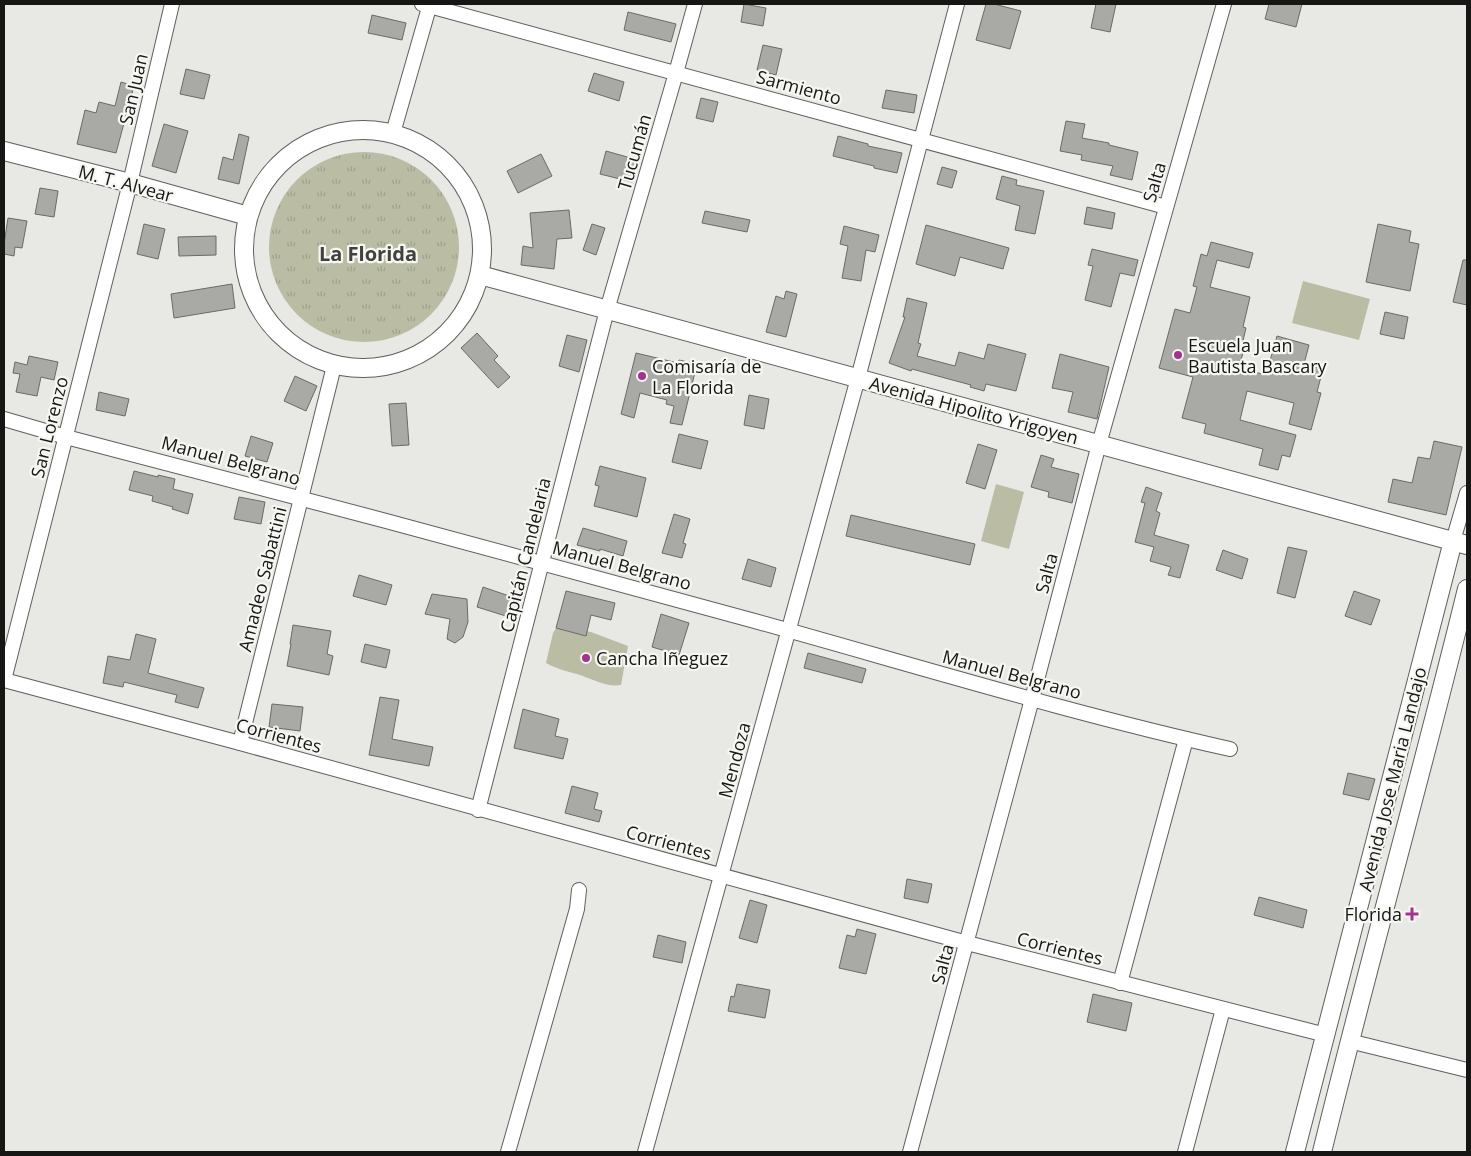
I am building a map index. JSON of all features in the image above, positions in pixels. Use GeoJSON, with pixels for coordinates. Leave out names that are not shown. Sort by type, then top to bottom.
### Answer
{"type":"FeatureCollection","features":[{"type":"Feature","properties":{"kind":"street","name":"San Juan"},"geometry":{"type":"LineString","coordinates":[[130,183],[172,4]]}},
{"type":"Feature","properties":{"kind":"street","name":"Sarmiento"},"geometry":{"type":"LineString","coordinates":[[427,4],[1166,207]]}},
{"type":"Feature","properties":{"kind":"street"},"geometry":{"type":"LineString","coordinates":[[393,133],[427,4]]}},
{"type":"Feature","properties":{"kind":"street","name":"Tucumán"},"geometry":{"type":"LineString","coordinates":[[607,310],[676,73],[694,4]]}},
{"type":"Feature","properties":{"kind":"street","name":"Mendoza"},"geometry":{"type":"LineString","coordinates":[[645,1152],[858,378],[957,4]]}},
{"type":"Feature","properties":{"kind":"street","name":"Salta"},"geometry":{"type":"LineString","coordinates":[[910,1152],[1099,444],[1224,4]]}},
{"type":"Feature","properties":{"kind":"street"},"geometry":{"type":"LineString","coordinates":[[362,129],[393,133],[428,148],[446,162],[465,186],[478,214],[482,237],[480,275],[469,305],[451,331],[426,352],[397,365],[365,370],[334,366],[304,354],[279,335],[259,310],[247,280],[243,248],[248,216],[260,188],[269,176],[279,164],[303,145],[332,133],[362,129]]}},
{"type":"Feature","properties":{"kind":"street","name":"M. T. Alvear"},"geometry":{"type":"LineString","coordinates":[[4,151],[130,183],[248,216]]}},
{"type":"Feature","properties":{"kind":"street","name":"San Lorenzo"},"geometry":{"type":"LineString","coordinates":[[4,680],[130,183]]}},
{"type":"Feature","properties":{"kind":"street","name":"Avenida Hipolito Yrigoyen"},"geometry":{"type":"LineString","coordinates":[[480,275],[1460,543]]}},
{"type":"Feature","properties":{"kind":"street","name":"Capitán Candelaria"},"geometry":{"type":"LineString","coordinates":[[478,810],[607,310]]}},
{"type":"Feature","properties":{"kind":"street","name":"Amadeo Sabattini"},"geometry":{"type":"LineString","coordinates":[[240,744],[334,366]]}},
{"type":"Feature","properties":{"kind":"street","name":"Manuel Belgrano"},"geometry":{"type":"LineString","coordinates":[[4,419],[543,562],[1032,699],[1230,750]]}},
{"type":"Feature","properties":{"kind":"street","name":"Avenida Jose Maria Landajo"},"geometry":{"type":"LineString","coordinates":[[1295,1152],[1460,543],[1467,493]]}},
{"type":"Feature","properties":{"kind":"street","name":"Avenida Jose Maria Landajo"},"geometry":{"type":"LineString","coordinates":[[1322,1152],[1349,1040],[1424,762],[1467,589]]}},
{"type":"Feature","properties":{"kind":"street","name":"Corrientes"},"geometry":{"type":"LineString","coordinates":[[4,680],[967,943],[1326,1035]]}},
{"type":"Feature","properties":{"kind":"street"},"geometry":{"type":"LineString","coordinates":[[1120,983],[1186,739]]}},
{"type":"Feature","properties":{"kind":"street"},"geometry":{"type":"LineString","coordinates":[[508,1152],[577,909],[579,890]]}},
{"type":"Feature","properties":{"kind":"street"},"geometry":{"type":"LineString","coordinates":[[1185,1152],[1223,1009]]}},
{"type":"Feature","properties":{"kind":"street"},"geometry":{"type":"LineString","coordinates":[[1349,1040],[1467,1070]]}},
{"type":"Feature","properties":{"kind":"green space"},"geometry":{"type":"Polygon","coordinates":[[[373,152],[383,153],[409,163],[425,173],[438,186],[452,210],[458,228],[458,266],[452,284],[438,308],[425,321],[401,335],[383,341],[355,342],[345,341],[319,331],[303,321],[290,308],[276,284],[270,266],[269,238],[270,228],[280,202],[290,186],[303,173],[327,159],[345,153],[373,152]]]}},
{"type":"Feature","properties":{"kind":"green space"},"geometry":{"type":"Polygon","coordinates":[[[1303,281],[1370,299],[1359,340],[1292,323],[1303,281]]]}},
{"type":"Feature","properties":{"kind":"green space"},"geometry":{"type":"Polygon","coordinates":[[[996,484],[1024,492],[1009,549],[981,541],[996,484]]]}},
{"type":"Feature","properties":{"kind":"green space","name":"Cancha Iñeguez"},"geometry":{"type":"Polygon","coordinates":[[[558,625],[591,632],[628,646],[621,685],[602,683],[546,663],[553,633],[558,625]]]}},
{"type":"Feature","properties":{"kind":"building"},"geometry":{"type":"Polygon","coordinates":[[[744,4],[766,8],[763,26],[741,22],[744,4]]]}},
{"type":"Feature","properties":{"kind":"building"},"geometry":{"type":"Polygon","coordinates":[[[986,4],[994,4],[1021,11],[1010,49],[976,40],[986,4]]]}},
{"type":"Feature","properties":{"kind":"building"},"geometry":{"type":"Polygon","coordinates":[[[1096,4],[1116,4],[1110,32],[1091,28],[1096,4]]]}},
{"type":"Feature","properties":{"kind":"building"},"geometry":{"type":"Polygon","coordinates":[[[1269,4],[1302,4],[1296,27],[1265,19],[1269,4]]]}},
{"type":"Feature","properties":{"kind":"building"},"geometry":{"type":"Polygon","coordinates":[[[628,12],[676,24],[671,42],[624,30],[628,12]]]}},
{"type":"Feature","properties":{"kind":"building"},"geometry":{"type":"Polygon","coordinates":[[[372,15],[406,23],[402,40],[368,33],[372,15]]]}},
{"type":"Feature","properties":{"kind":"building"},"geometry":{"type":"Polygon","coordinates":[[[763,45],[782,49],[776,75],[757,70],[763,45]]]}},
{"type":"Feature","properties":{"kind":"building"},"geometry":{"type":"Polygon","coordinates":[[[186,69],[210,75],[204,99],[180,94],[186,69]]]}},
{"type":"Feature","properties":{"kind":"building"},"geometry":{"type":"Polygon","coordinates":[[[594,73],[624,82],[619,101],[588,91],[594,73]]]}},
{"type":"Feature","properties":{"kind":"building"},"geometry":{"type":"Polygon","coordinates":[[[121,82],[134,86],[116,153],[77,144],[85,110],[96,113],[99,102],[115,106],[121,82]]]}},
{"type":"Feature","properties":{"kind":"building"},"geometry":{"type":"Polygon","coordinates":[[[886,90],[917,95],[914,113],[882,108],[886,90]]]}},
{"type":"Feature","properties":{"kind":"building"},"geometry":{"type":"Polygon","coordinates":[[[701,98],[718,102],[713,122],[696,118],[701,98]]]}},
{"type":"Feature","properties":{"kind":"building"},"geometry":{"type":"Polygon","coordinates":[[[1066,121],[1085,124],[1082,138],[1109,143],[1109,145],[1138,152],[1132,180],[1110,175],[1113,166],[1081,160],[1082,155],[1060,151],[1066,121]]]}},
{"type":"Feature","properties":{"kind":"building"},"geometry":{"type":"Polygon","coordinates":[[[164,124],[188,131],[176,173],[152,166],[164,124]]]}},
{"type":"Feature","properties":{"kind":"building"},"geometry":{"type":"Polygon","coordinates":[[[239,134],[249,137],[239,184],[218,179],[223,157],[233,160],[239,134]]]}},
{"type":"Feature","properties":{"kind":"building"},"geometry":{"type":"Polygon","coordinates":[[[838,136],[868,144],[868,146],[902,153],[897,173],[833,156],[838,136]]]}},
{"type":"Feature","properties":{"kind":"building"},"geometry":{"type":"Polygon","coordinates":[[[606,151],[638,160],[632,182],[600,174],[606,151]]]}},
{"type":"Feature","properties":{"kind":"building"},"geometry":{"type":"Polygon","coordinates":[[[541,154],[552,176],[518,193],[507,171],[541,154]]]}},
{"type":"Feature","properties":{"kind":"building"},"geometry":{"type":"Polygon","coordinates":[[[942,167],[957,171],[952,188],[937,184],[942,167]]]}},
{"type":"Feature","properties":{"kind":"building"},"geometry":{"type":"Polygon","coordinates":[[[1002,176],[1017,180],[1016,185],[1044,191],[1035,234],[1015,230],[1020,206],[996,199],[1002,176]]]}},
{"type":"Feature","properties":{"kind":"building"},"geometry":{"type":"Polygon","coordinates":[[[40,188],[58,191],[54,217],[35,214],[40,188]]]}},
{"type":"Feature","properties":{"kind":"building"},"geometry":{"type":"Polygon","coordinates":[[[1087,207],[1115,213],[1112,229],[1084,224],[1087,207]]]}},
{"type":"Feature","properties":{"kind":"building"},"geometry":{"type":"Polygon","coordinates":[[[569,210],[572,238],[557,239],[554,269],[521,265],[523,246],[533,248],[530,213],[569,210]]]}},
{"type":"Feature","properties":{"kind":"building"},"geometry":{"type":"Polygon","coordinates":[[[705,211],[750,220],[747,232],[702,223],[705,211]]]}},
{"type":"Feature","properties":{"kind":"building"},"geometry":{"type":"Polygon","coordinates":[[[8,218],[27,221],[22,248],[15,247],[14,256],[4,254],[8,218]]]}},
{"type":"Feature","properties":{"kind":"building"},"geometry":{"type":"Polygon","coordinates":[[[144,224],[165,229],[158,259],[137,254],[144,224]]]}},
{"type":"Feature","properties":{"kind":"building"},"geometry":{"type":"Polygon","coordinates":[[[592,224],[605,228],[596,255],[583,250],[592,224]]]}},
{"type":"Feature","properties":{"kind":"building"},"geometry":{"type":"Polygon","coordinates":[[[1378,224],[1411,231],[1409,242],[1419,244],[1410,291],[1366,282],[1378,224]]]}},
{"type":"Feature","properties":{"kind":"building"},"geometry":{"type":"Polygon","coordinates":[[[926,225],[1009,248],[1003,269],[960,257],[955,276],[916,264],[926,225]]]}},
{"type":"Feature","properties":{"kind":"building"},"geometry":{"type":"Polygon","coordinates":[[[844,226],[879,235],[875,252],[866,250],[861,281],[842,278],[848,246],[840,244],[844,226]]]}},
{"type":"Feature","properties":{"kind":"building"},"geometry":{"type":"Polygon","coordinates":[[[216,236],[216,255],[179,256],[178,237],[216,236]]]}},
{"type":"Feature","properties":{"kind":"building"},"geometry":{"type":"Polygon","coordinates":[[[1211,242],[1253,253],[1249,268],[1217,260],[1210,287],[1250,297],[1243,327],[1246,328],[1242,345],[1245,345],[1239,368],[1266,375],[1277,336],[1309,345],[1304,364],[1323,369],[1317,392],[1321,393],[1311,430],[1289,424],[1294,403],[1247,391],[1240,420],[1296,435],[1290,457],[1282,455],[1278,470],[1259,465],[1263,449],[1204,433],[1206,424],[1182,418],[1193,377],[1159,368],[1175,309],[1190,313],[1197,287],[1193,286],[1201,254],[1207,256],[1211,242]]]}},
{"type":"Feature","properties":{"kind":"building"},"geometry":{"type":"Polygon","coordinates":[[[1092,249],[1138,260],[1134,276],[1120,273],[1111,307],[1085,300],[1093,266],[1088,265],[1092,249]]]}},
{"type":"Feature","properties":{"kind":"building"},"geometry":{"type":"Polygon","coordinates":[[[1463,260],[1467,260],[1467,305],[1453,302],[1463,260]]]}},
{"type":"Feature","properties":{"kind":"building"},"geometry":{"type":"Polygon","coordinates":[[[232,284],[235,308],[174,318],[171,294],[232,284]]]}},
{"type":"Feature","properties":{"kind":"building"},"geometry":{"type":"Polygon","coordinates":[[[786,291],[797,294],[786,337],[766,332],[776,296],[784,299],[786,291]]]}},
{"type":"Feature","properties":{"kind":"building"},"geometry":{"type":"Polygon","coordinates":[[[907,298],[927,303],[918,343],[921,344],[917,356],[955,366],[959,352],[984,359],[988,344],[1026,354],[1016,391],[986,384],[984,391],[970,387],[971,385],[912,369],[911,371],[889,363],[905,317],[903,317],[907,298]]]}},
{"type":"Feature","properties":{"kind":"building"},"geometry":{"type":"Polygon","coordinates":[[[1385,312],[1408,317],[1404,339],[1380,334],[1385,312]]]}},
{"type":"Feature","properties":{"kind":"building"},"geometry":{"type":"Polygon","coordinates":[[[477,333],[498,356],[494,360],[510,377],[498,388],[461,348],[477,333]]]}},
{"type":"Feature","properties":{"kind":"building"},"geometry":{"type":"Polygon","coordinates":[[[567,335],[587,340],[579,372],[559,366],[567,335]]]}},
{"type":"Feature","properties":{"kind":"building"},"geometry":{"type":"Polygon","coordinates":[[[636,353],[678,363],[679,360],[697,364],[682,425],[670,423],[674,406],[666,404],[667,400],[640,393],[634,418],[621,414],[636,353]]]}},
{"type":"Feature","properties":{"kind":"building"},"geometry":{"type":"Polygon","coordinates":[[[1060,354],[1109,367],[1097,419],[1068,412],[1073,392],[1052,388],[1060,354]]]}},
{"type":"Feature","properties":{"kind":"building"},"geometry":{"type":"Polygon","coordinates":[[[29,356],[58,362],[54,380],[41,377],[37,396],[16,392],[20,374],[13,373],[15,362],[27,365],[29,356]]]}},
{"type":"Feature","properties":{"kind":"building"},"geometry":{"type":"Polygon","coordinates":[[[295,376],[317,386],[306,411],[284,401],[295,376]]]}},
{"type":"Feature","properties":{"kind":"building"},"geometry":{"type":"Polygon","coordinates":[[[99,392],[129,399],[125,416],[96,410],[99,392]]]}},
{"type":"Feature","properties":{"kind":"building"},"geometry":{"type":"Polygon","coordinates":[[[749,395],[769,399],[764,429],[744,425],[749,395]]]}},
{"type":"Feature","properties":{"kind":"building"},"geometry":{"type":"Polygon","coordinates":[[[406,403],[409,445],[392,446],[389,404],[406,403]]]}},
{"type":"Feature","properties":{"kind":"building"},"geometry":{"type":"Polygon","coordinates":[[[679,434],[708,441],[701,469],[672,462],[679,434]]]}},
{"type":"Feature","properties":{"kind":"building"},"geometry":{"type":"Polygon","coordinates":[[[251,436],[273,443],[267,462],[245,456],[251,436]]]}},
{"type":"Feature","properties":{"kind":"building"},"geometry":{"type":"Polygon","coordinates":[[[1434,441],[1462,447],[1446,515],[1388,502],[1393,479],[1412,483],[1418,457],[1430,459],[1434,441]]]}},
{"type":"Feature","properties":{"kind":"building"},"geometry":{"type":"Polygon","coordinates":[[[978,444],[997,450],[985,489],[966,483],[978,444]]]}},
{"type":"Feature","properties":{"kind":"building"},"geometry":{"type":"Polygon","coordinates":[[[1041,455],[1054,459],[1051,467],[1079,474],[1072,503],[1048,497],[1049,492],[1031,487],[1041,455]]]}},
{"type":"Feature","properties":{"kind":"building"},"geometry":{"type":"Polygon","coordinates":[[[600,466],[646,478],[637,517],[594,506],[599,486],[595,485],[600,466]]]}},
{"type":"Feature","properties":{"kind":"building"},"geometry":{"type":"Polygon","coordinates":[[[134,471],[175,479],[173,489],[193,494],[188,514],[152,501],[153,496],[129,490],[134,471]]]}},
{"type":"Feature","properties":{"kind":"building"},"geometry":{"type":"Polygon","coordinates":[[[1146,487],[1162,493],[1156,511],[1160,513],[1154,535],[1189,545],[1180,578],[1168,575],[1171,567],[1150,561],[1154,547],[1135,542],[1145,503],[1141,502],[1146,487]]]}},
{"type":"Feature","properties":{"kind":"building"},"geometry":{"type":"Polygon","coordinates":[[[239,497],[265,502],[261,524],[234,519],[239,497]]]}},
{"type":"Feature","properties":{"kind":"building"},"geometry":{"type":"Polygon","coordinates":[[[674,514],[690,519],[683,543],[686,544],[682,558],[662,553],[674,514]]]}},
{"type":"Feature","properties":{"kind":"building"},"geometry":{"type":"Polygon","coordinates":[[[851,515],[975,544],[970,565],[846,536],[851,515]]]}},
{"type":"Feature","properties":{"kind":"building"},"geometry":{"type":"Polygon","coordinates":[[[583,528],[627,541],[623,556],[577,545],[583,528]]]}},
{"type":"Feature","properties":{"kind":"building"},"geometry":{"type":"Polygon","coordinates":[[[1288,547],[1307,551],[1295,598],[1277,593],[1288,547]]]}},
{"type":"Feature","properties":{"kind":"building"},"geometry":{"type":"Polygon","coordinates":[[[1223,550],[1248,559],[1242,579],[1216,570],[1223,550]]]}},
{"type":"Feature","properties":{"kind":"building"},"geometry":{"type":"Polygon","coordinates":[[[748,559],[776,568],[771,587],[742,579],[748,559]]]}},
{"type":"Feature","properties":{"kind":"building"},"geometry":{"type":"Polygon","coordinates":[[[359,575],[392,585],[386,605],[353,596],[359,575]]]}},
{"type":"Feature","properties":{"kind":"building"},"geometry":{"type":"Polygon","coordinates":[[[483,587],[515,598],[509,617],[477,607],[483,587]]]}},
{"type":"Feature","properties":{"kind":"building"},"geometry":{"type":"Polygon","coordinates":[[[566,591],[615,603],[611,620],[591,615],[586,636],[556,628],[566,591]]]}},
{"type":"Feature","properties":{"kind":"building"},"geometry":{"type":"Polygon","coordinates":[[[1354,591],[1380,600],[1371,625],[1345,616],[1354,591]]]}},
{"type":"Feature","properties":{"kind":"building"},"geometry":{"type":"Polygon","coordinates":[[[432,594],[467,599],[468,622],[463,637],[455,643],[447,639],[450,619],[425,614],[432,594]]]}},
{"type":"Feature","properties":{"kind":"building"},"geometry":{"type":"Polygon","coordinates":[[[661,614],[689,623],[679,655],[652,647],[661,614]]]}},
{"type":"Feature","properties":{"kind":"building"},"geometry":{"type":"Polygon","coordinates":[[[293,625],[331,631],[327,654],[333,656],[329,675],[287,666],[293,625]]]}},
{"type":"Feature","properties":{"kind":"building"},"geometry":{"type":"Polygon","coordinates":[[[136,634],[156,639],[148,673],[204,688],[198,708],[175,702],[177,695],[124,682],[123,687],[103,683],[108,656],[130,660],[136,634]]]}},
{"type":"Feature","properties":{"kind":"building"},"geometry":{"type":"Polygon","coordinates":[[[365,644],[390,650],[386,668],[361,662],[365,644]]]}},
{"type":"Feature","properties":{"kind":"building"},"geometry":{"type":"Polygon","coordinates":[[[808,653],[866,669],[862,683],[804,668],[808,653]]]}},
{"type":"Feature","properties":{"kind":"building"},"geometry":{"type":"Polygon","coordinates":[[[380,697],[399,700],[392,739],[433,747],[429,766],[369,755],[380,697]]]}},
{"type":"Feature","properties":{"kind":"building"},"geometry":{"type":"Polygon","coordinates":[[[272,704],[303,707],[300,731],[269,727],[272,704]]]}},
{"type":"Feature","properties":{"kind":"building"},"geometry":{"type":"Polygon","coordinates":[[[523,709],[559,719],[555,736],[568,739],[563,759],[514,748],[523,709]]]}},
{"type":"Feature","properties":{"kind":"building"},"geometry":{"type":"Polygon","coordinates":[[[1348,773],[1375,779],[1369,800],[1343,794],[1348,773]]]}},
{"type":"Feature","properties":{"kind":"building"},"geometry":{"type":"Polygon","coordinates":[[[572,786],[598,793],[594,809],[602,811],[599,822],[565,813],[572,786]]]}},
{"type":"Feature","properties":{"kind":"building"},"geometry":{"type":"Polygon","coordinates":[[[907,879],[932,884],[928,903],[904,898],[907,879]]]}},
{"type":"Feature","properties":{"kind":"building"},"geometry":{"type":"Polygon","coordinates":[[[1259,897],[1307,910],[1303,928],[1254,915],[1259,897]]]}},
{"type":"Feature","properties":{"kind":"building"},"geometry":{"type":"Polygon","coordinates":[[[750,900],[767,905],[757,943],[739,938],[750,900]]]}},
{"type":"Feature","properties":{"kind":"building"},"geometry":{"type":"Polygon","coordinates":[[[857,929],[876,934],[866,974],[839,968],[847,935],[855,937],[857,929]]]}},
{"type":"Feature","properties":{"kind":"building"},"geometry":{"type":"Polygon","coordinates":[[[658,935],[686,942],[682,963],[653,957],[658,935]]]}},
{"type":"Feature","properties":{"kind":"building"},"geometry":{"type":"Polygon","coordinates":[[[737,984],[770,990],[765,1018],[728,1011],[731,996],[734,997],[737,984]]]}},
{"type":"Feature","properties":{"kind":"building"},"geometry":{"type":"Polygon","coordinates":[[[1093,994],[1132,1003],[1126,1031],[1087,1022],[1093,994]]]}},
{"type":"Feature","properties":{"kind":"place","name":"Escuela Juan Bautista Bascary"},"geometry":{"type":"Point","coordinates":[1178,355]}},
{"type":"Feature","properties":{"kind":"place","name":"Comisaría de La Florida"},"geometry":{"type":"Point","coordinates":[642,376]}},
{"type":"Feature","properties":{"kind":"place","name":"Cancha Iñeguez"},"geometry":{"type":"Point","coordinates":[586,658]}},
{"type":"Feature","properties":{"kind":"place","name":"Florida"},"geometry":{"type":"Point","coordinates":[1412,914]}},
{"type":"Feature","properties":{"kind":"district","name":"La Florida"},"geometry":{"type":"Point","coordinates":[368,253]}}]}
